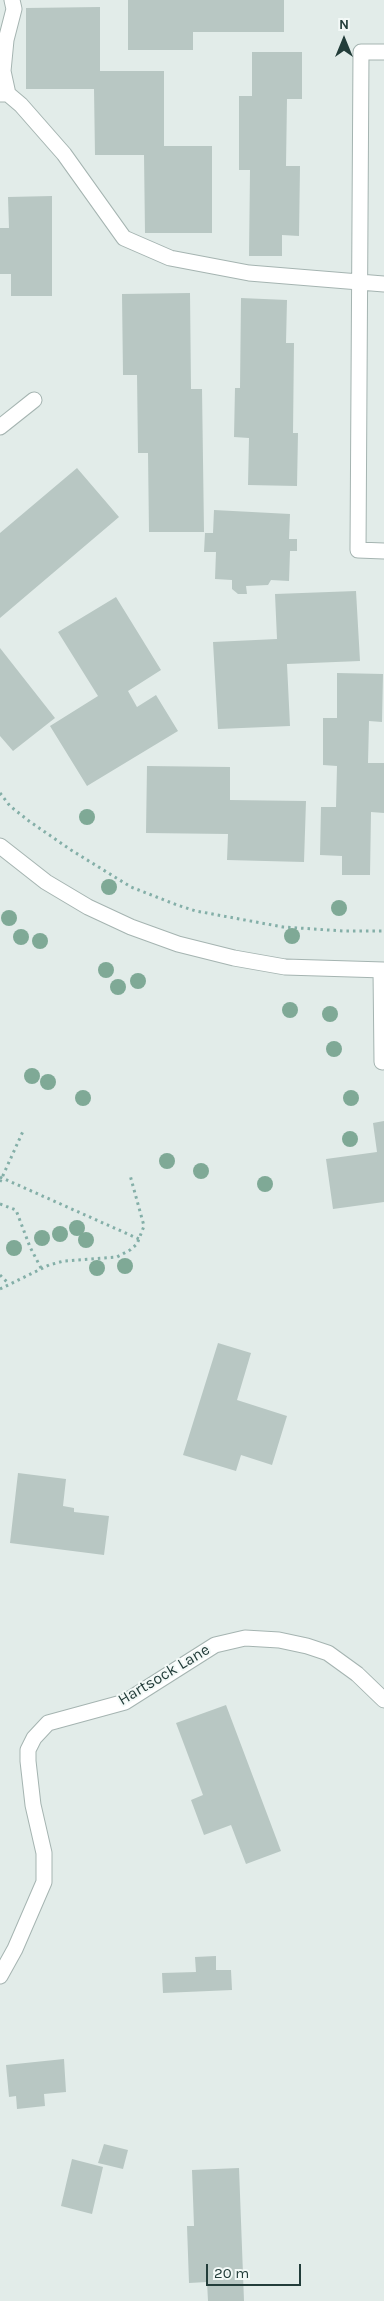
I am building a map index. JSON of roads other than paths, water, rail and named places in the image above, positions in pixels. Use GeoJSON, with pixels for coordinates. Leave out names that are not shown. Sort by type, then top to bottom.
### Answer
{"type":"FeatureCollection","features":[{"type":"Feature","properties":{"kind":"street"},"geometry":{"type":"LineString","coordinates":[[12,0],[14,9],[6,40],[3,71],[4,94],[21,105],[64,154],[124,238],[179,260],[249,273],[360,284],[384,284]]}},
{"type":"Feature","properties":{"kind":"street"},"geometry":{"type":"LineString","coordinates":[[384,52],[361,52],[358,550],[384,551]]}},
{"type":"Feature","properties":{"kind":"street"},"geometry":{"type":"LineString","coordinates":[[0,427],[34,400]]}},
{"type":"Feature","properties":{"kind":"street"},"geometry":{"type":"LineString","coordinates":[[0,846],[46,882],[88,907],[131,927],[178,944],[234,958],[284,966],[382,970],[382,1062]]}},
{"type":"Feature","properties":{"kind":"street","name":"Hartsock Lane"},"geometry":{"type":"LineString","coordinates":[[0,1976],[15,1949],[44,1882],[44,1853],[32,1805],[28,1750],[34,1738],[48,1723],[125,1702],[215,1645],[245,1638],[279,1640],[328,1653],[357,1674],[384,1700]]}}]}
